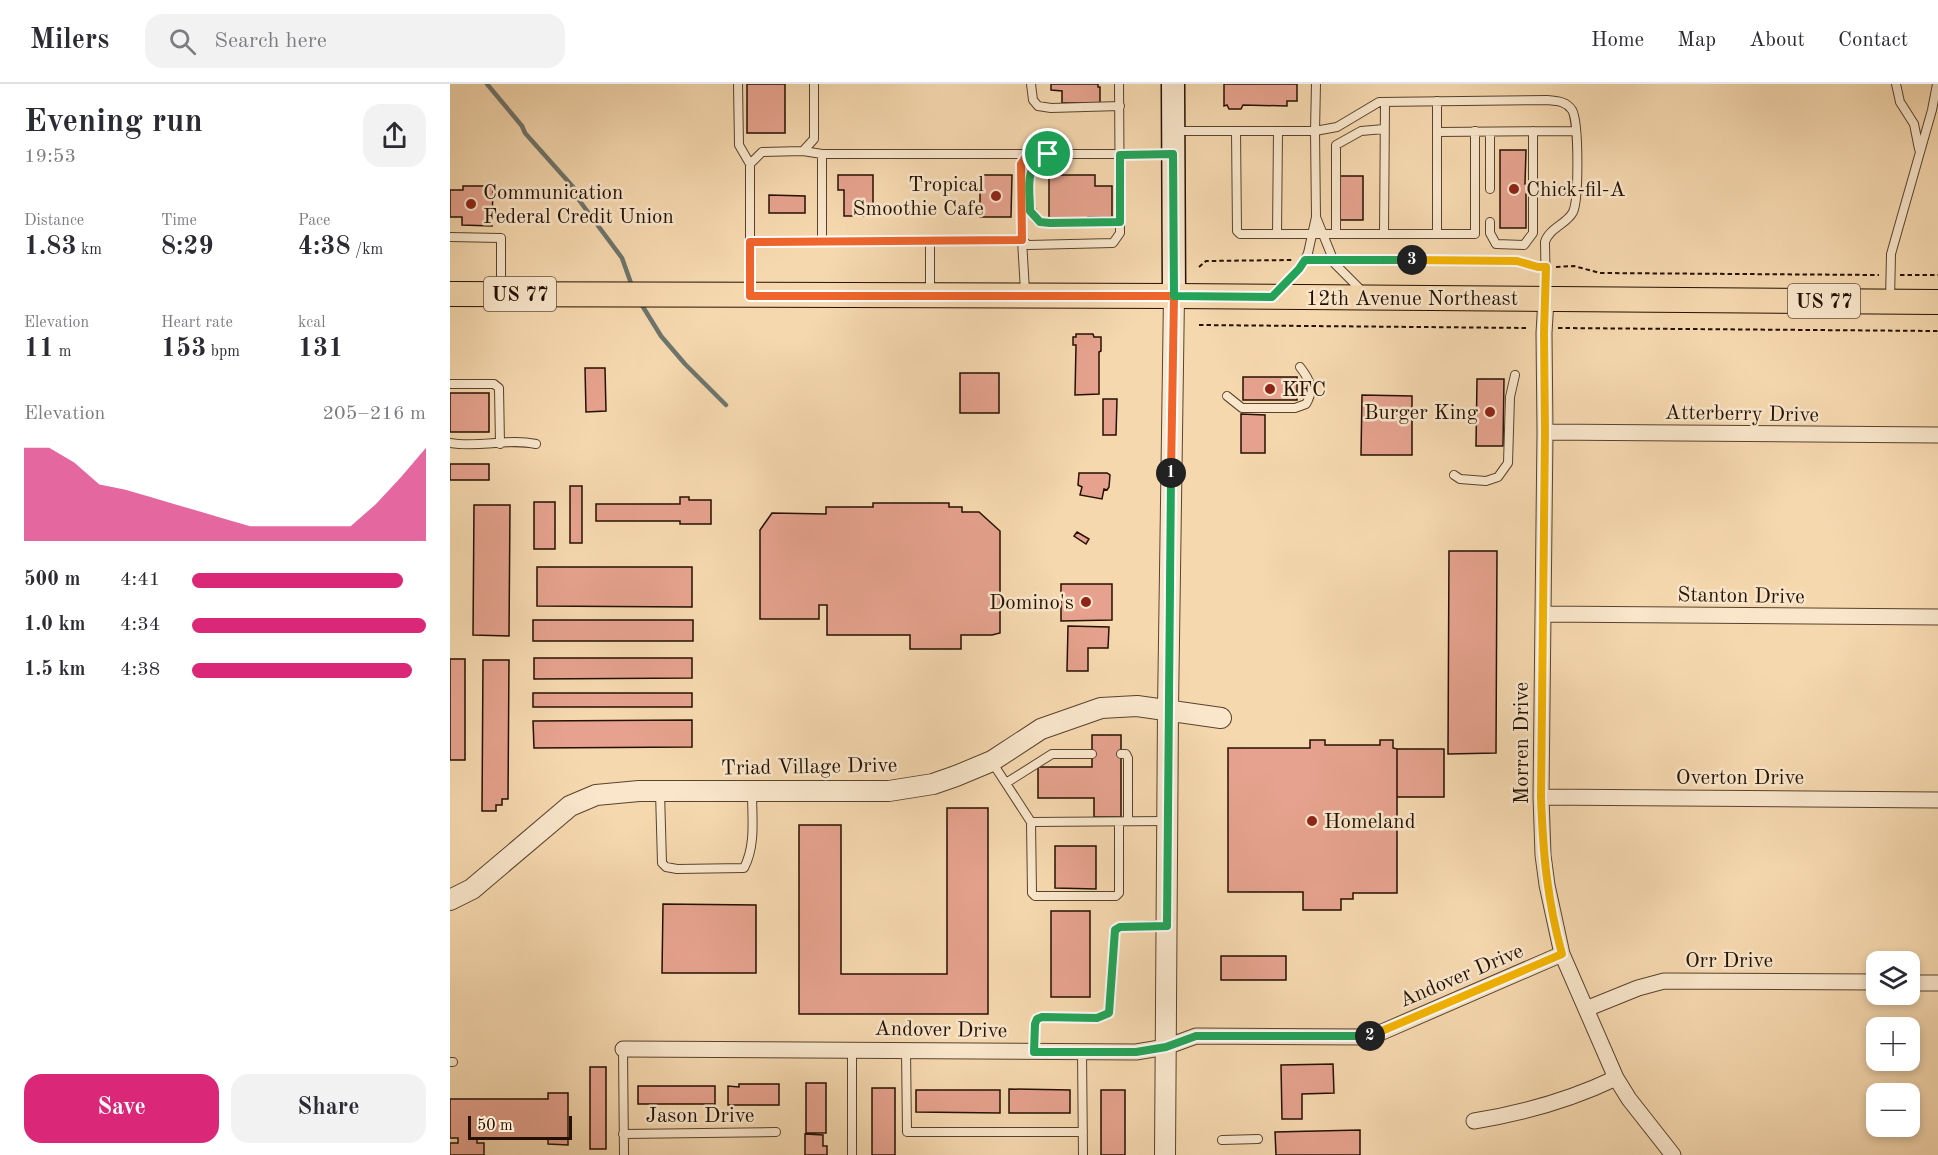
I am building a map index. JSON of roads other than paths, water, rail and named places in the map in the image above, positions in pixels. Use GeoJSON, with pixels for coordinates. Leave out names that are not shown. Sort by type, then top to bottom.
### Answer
{"type":"FeatureCollection","features":[{"type":"Feature","properties":{"kind":"main road"},"geometry":{"type":"LineString","coordinates":[[1173,84],[1174,296]]}},
{"type":"Feature","properties":{"kind":"main road","name":"US 77"},"geometry":{"type":"LineString","coordinates":[[450,294],[1174,296]]}},
{"type":"Feature","properties":{"kind":"main road","name":"12th Avenue Northeast"},"geometry":{"type":"LineString","coordinates":[[1174,296],[1938,302]]}},
{"type":"Feature","properties":{"kind":"street"},"geometry":{"type":"LineString","coordinates":[[1165,1155],[1174,296]]}},
{"type":"Feature","properties":{"kind":"street","name":"Morren Drive"},"geometry":{"type":"LineString","coordinates":[[1546,299],[1541,797],[1543,855],[1547,885],[1562,954],[1616,1078],[1629,1099],[1673,1155]]}},
{"type":"Feature","properties":{"kind":"street","name":"Atterberry Drive"},"geometry":{"type":"LineString","coordinates":[[1545,432],[1938,435]]}},
{"type":"Feature","properties":{"kind":"street","name":"Stanton Drive"},"geometry":{"type":"LineString","coordinates":[[1543,614],[1938,617]]}},
{"type":"Feature","properties":{"kind":"street","name":"Triad Village Drive"},"geometry":{"type":"LineString","coordinates":[[450,900],[472,889],[570,807],[582,800],[611,792],[889,791],[933,784],[992,761],[1041,729],[1101,708],[1137,706],[1221,718]]}},
{"type":"Feature","properties":{"kind":"street","name":"Overton Drive"},"geometry":{"type":"LineString","coordinates":[[1541,797],[1938,800]]}},
{"type":"Feature","properties":{"kind":"street","name":"Andover Drive"},"geometry":{"type":"LineString","coordinates":[[623,1049],[1136,1052],[1166,1047],[1196,1036],[1365,1037],[1562,954]]}},
{"type":"Feature","properties":{"kind":"street","name":"Orr Drive"},"geometry":{"type":"LineString","coordinates":[[1586,1009],[1638,988],[1664,981],[1866,982]]}},
{"type":"Feature","properties":{"kind":"street"},"geometry":{"type":"LineString","coordinates":[[1920,982],[1938,983]]}},
{"type":"Feature","properties":{"kind":"street"},"geometry":{"type":"LineString","coordinates":[[1474,1121],[1540,1108],[1568,1099],[1616,1078]]}},
{"type":"Feature","properties":{"kind":"lane"},"geometry":{"type":"LineString","coordinates":[[738,84],[739,145],[750,164],[750,296]]}},
{"type":"Feature","properties":{"kind":"lane"},"geometry":{"type":"LineString","coordinates":[[803,151],[813,139],[814,84]]}},
{"type":"Feature","properties":{"kind":"lane"},"geometry":{"type":"LineString","coordinates":[[1031,84],[1033,100],[1038,106],[1051,108],[1120,106]]}},
{"type":"Feature","properties":{"kind":"lane"},"geometry":{"type":"LineString","coordinates":[[750,242],[1022,240],[1028,245],[1113,243],[1120,233],[1119,84]]}},
{"type":"Feature","properties":{"kind":"lane"},"geometry":{"type":"LineString","coordinates":[[1272,297],[1305,260],[1316,217],[1316,84]]}},
{"type":"Feature","properties":{"kind":"lane"},"geometry":{"type":"LineString","coordinates":[[1896,84],[1900,102],[1914,124],[1920,151]]}},
{"type":"Feature","properties":{"kind":"lane"},"geometry":{"type":"LineString","coordinates":[[1890,302],[1891,254],[1932,110],[1937,84]]}},
{"type":"Feature","properties":{"kind":"lane"},"geometry":{"type":"LineString","coordinates":[[1173,130],[1315,130],[1337,127],[1379,102],[1547,100],[1564,102],[1573,111],[1576,131],[1577,196],[1572,213],[1547,236],[1545,242],[1546,299]]}},
{"type":"Feature","properties":{"kind":"lane"},"geometry":{"type":"LineString","coordinates":[[1437,101],[1437,234]]}},
{"type":"Feature","properties":{"kind":"lane"},"geometry":{"type":"LineString","coordinates":[[1384,102],[1384,234]]}},
{"type":"Feature","properties":{"kind":"lane"},"geometry":{"type":"LineString","coordinates":[[1336,234],[1336,145],[1361,131],[1384,129]]}},
{"type":"Feature","properties":{"kind":"lane"},"geometry":{"type":"LineString","coordinates":[[1236,130],[1237,231],[1240,234],[1490,233]]}},
{"type":"Feature","properties":{"kind":"lane"},"geometry":{"type":"LineString","coordinates":[[1277,234],[1278,130]]}},
{"type":"Feature","properties":{"kind":"lane"},"geometry":{"type":"LineString","coordinates":[[1475,131],[1475,234]]}},
{"type":"Feature","properties":{"kind":"lane"},"geometry":{"type":"LineString","coordinates":[[1490,222],[1490,233],[1496,244],[1524,244],[1533,232],[1533,131]]}},
{"type":"Feature","properties":{"kind":"lane"},"geometry":{"type":"LineString","coordinates":[[1437,132],[1576,131]]}},
{"type":"Feature","properties":{"kind":"lane"},"geometry":{"type":"LineString","coordinates":[[1490,132],[1490,189]]}},
{"type":"Feature","properties":{"kind":"lane"},"geometry":{"type":"LineString","coordinates":[[750,164],[762,152],[803,151],[822,154],[1173,154]]}},
{"type":"Feature","properties":{"kind":"lane"},"geometry":{"type":"LineString","coordinates":[[822,154],[822,242]]}},
{"type":"Feature","properties":{"kind":"lane"},"geometry":{"type":"LineString","coordinates":[[1025,296],[1021,164],[1028,154]]}},
{"type":"Feature","properties":{"kind":"lane"},"geometry":{"type":"LineString","coordinates":[[1048,154],[1037,161],[1031,169],[1030,211],[1034,218],[1040,222],[1050,223],[1120,222]]}},
{"type":"Feature","properties":{"kind":"lane"},"geometry":{"type":"LineString","coordinates":[[1316,217],[1334,260],[1369,297]]}},
{"type":"Feature","properties":{"kind":"lane"},"geometry":{"type":"LineString","coordinates":[[450,237],[501,238],[501,294]]}},
{"type":"Feature","properties":{"kind":"lane"},"geometry":{"type":"LineString","coordinates":[[930,240],[930,296]]}},
{"type":"Feature","properties":{"kind":"lane"},"geometry":{"type":"LineString","coordinates":[[1227,396],[1242,408],[1295,408],[1306,404],[1311,395],[1309,379],[1300,367]]}},
{"type":"Feature","properties":{"kind":"lane"},"geometry":{"type":"LineString","coordinates":[[1454,476],[1460,479],[1486,481],[1498,477],[1508,463],[1509,397],[1515,375]]}},
{"type":"Feature","properties":{"kind":"lane"},"geometry":{"type":"LineString","coordinates":[[450,384],[494,384],[499,388],[500,444]]}},
{"type":"Feature","properties":{"kind":"lane"},"geometry":{"type":"LineString","coordinates":[[450,443],[481,446],[524,441],[536,444]]}},
{"type":"Feature","properties":{"kind":"lane"},"geometry":{"type":"LineString","coordinates":[[1006,783],[1052,754],[1092,754]]}},
{"type":"Feature","properties":{"kind":"lane"},"geometry":{"type":"LineString","coordinates":[[1124,754],[1128,758],[1128,821]]}},
{"type":"Feature","properties":{"kind":"lane"},"geometry":{"type":"LineString","coordinates":[[992,761],[1031,822],[1032,893],[1035,896],[1116,896],[1119,893],[1119,822]]}},
{"type":"Feature","properties":{"kind":"lane"},"geometry":{"type":"LineString","coordinates":[[660,791],[662,863],[666,867],[677,869],[744,868],[751,848],[752,791]]}},
{"type":"Feature","properties":{"kind":"lane"},"geometry":{"type":"LineString","coordinates":[[1031,822],[1168,821]]}},
{"type":"Feature","properties":{"kind":"lane"},"geometry":{"type":"LineString","coordinates":[[1034,1052],[1037,1019],[1042,1017],[1097,1018],[1109,1013],[1115,930],[1120,927],[1167,926]]}},
{"type":"Feature","properties":{"kind":"lane"},"geometry":{"type":"LineString","coordinates":[[623,1049],[624,1155]]}},
{"type":"Feature","properties":{"kind":"lane"},"geometry":{"type":"LineString","coordinates":[[852,1049],[852,1155]]}},
{"type":"Feature","properties":{"kind":"lane"},"geometry":{"type":"LineString","coordinates":[[906,1050],[907,1132],[1083,1132]]}},
{"type":"Feature","properties":{"kind":"lane"},"geometry":{"type":"LineString","coordinates":[[1082,1052],[1083,1155]]}},
{"type":"Feature","properties":{"kind":"lane","name":"Jason Drive"},"geometry":{"type":"LineString","coordinates":[[623,1134],[776,1132]]}},
{"type":"Feature","properties":{"kind":"lane"},"geometry":{"type":"LineString","coordinates":[[1222,1140],[1258,1139]]}},
{"type":"Feature","properties":{"kind":"waterway"},"geometry":{"type":"LineString","coordinates":[[487,84],[522,126],[525,133],[574,188],[576,196],[622,258],[632,286]]}},
{"type":"Feature","properties":{"kind":"waterway"},"geometry":{"type":"LineString","coordinates":[[640,302],[661,336],[726,405]]}},
{"type":"Feature","properties":{"kind":"place","name":"Chick-fil-A"},"geometry":{"type":"Point","coordinates":[1514,189]}},
{"type":"Feature","properties":{"kind":"place","name":"Tropical Smoothie Cafe"},"geometry":{"type":"Point","coordinates":[996,196]}},
{"type":"Feature","properties":{"kind":"place","name":"Communication Federal Credit Union"},"geometry":{"type":"Point","coordinates":[471,204]}},
{"type":"Feature","properties":{"kind":"place","name":"KFC"},"geometry":{"type":"Point","coordinates":[1270,389]}},
{"type":"Feature","properties":{"kind":"place","name":"Burger King"},"geometry":{"type":"Point","coordinates":[1490,412]}},
{"type":"Feature","properties":{"kind":"place","name":"Domino's"},"geometry":{"type":"Point","coordinates":[1086,602]}},
{"type":"Feature","properties":{"kind":"place","name":"Homeland"},"geometry":{"type":"Point","coordinates":[1312,821]}}]}
